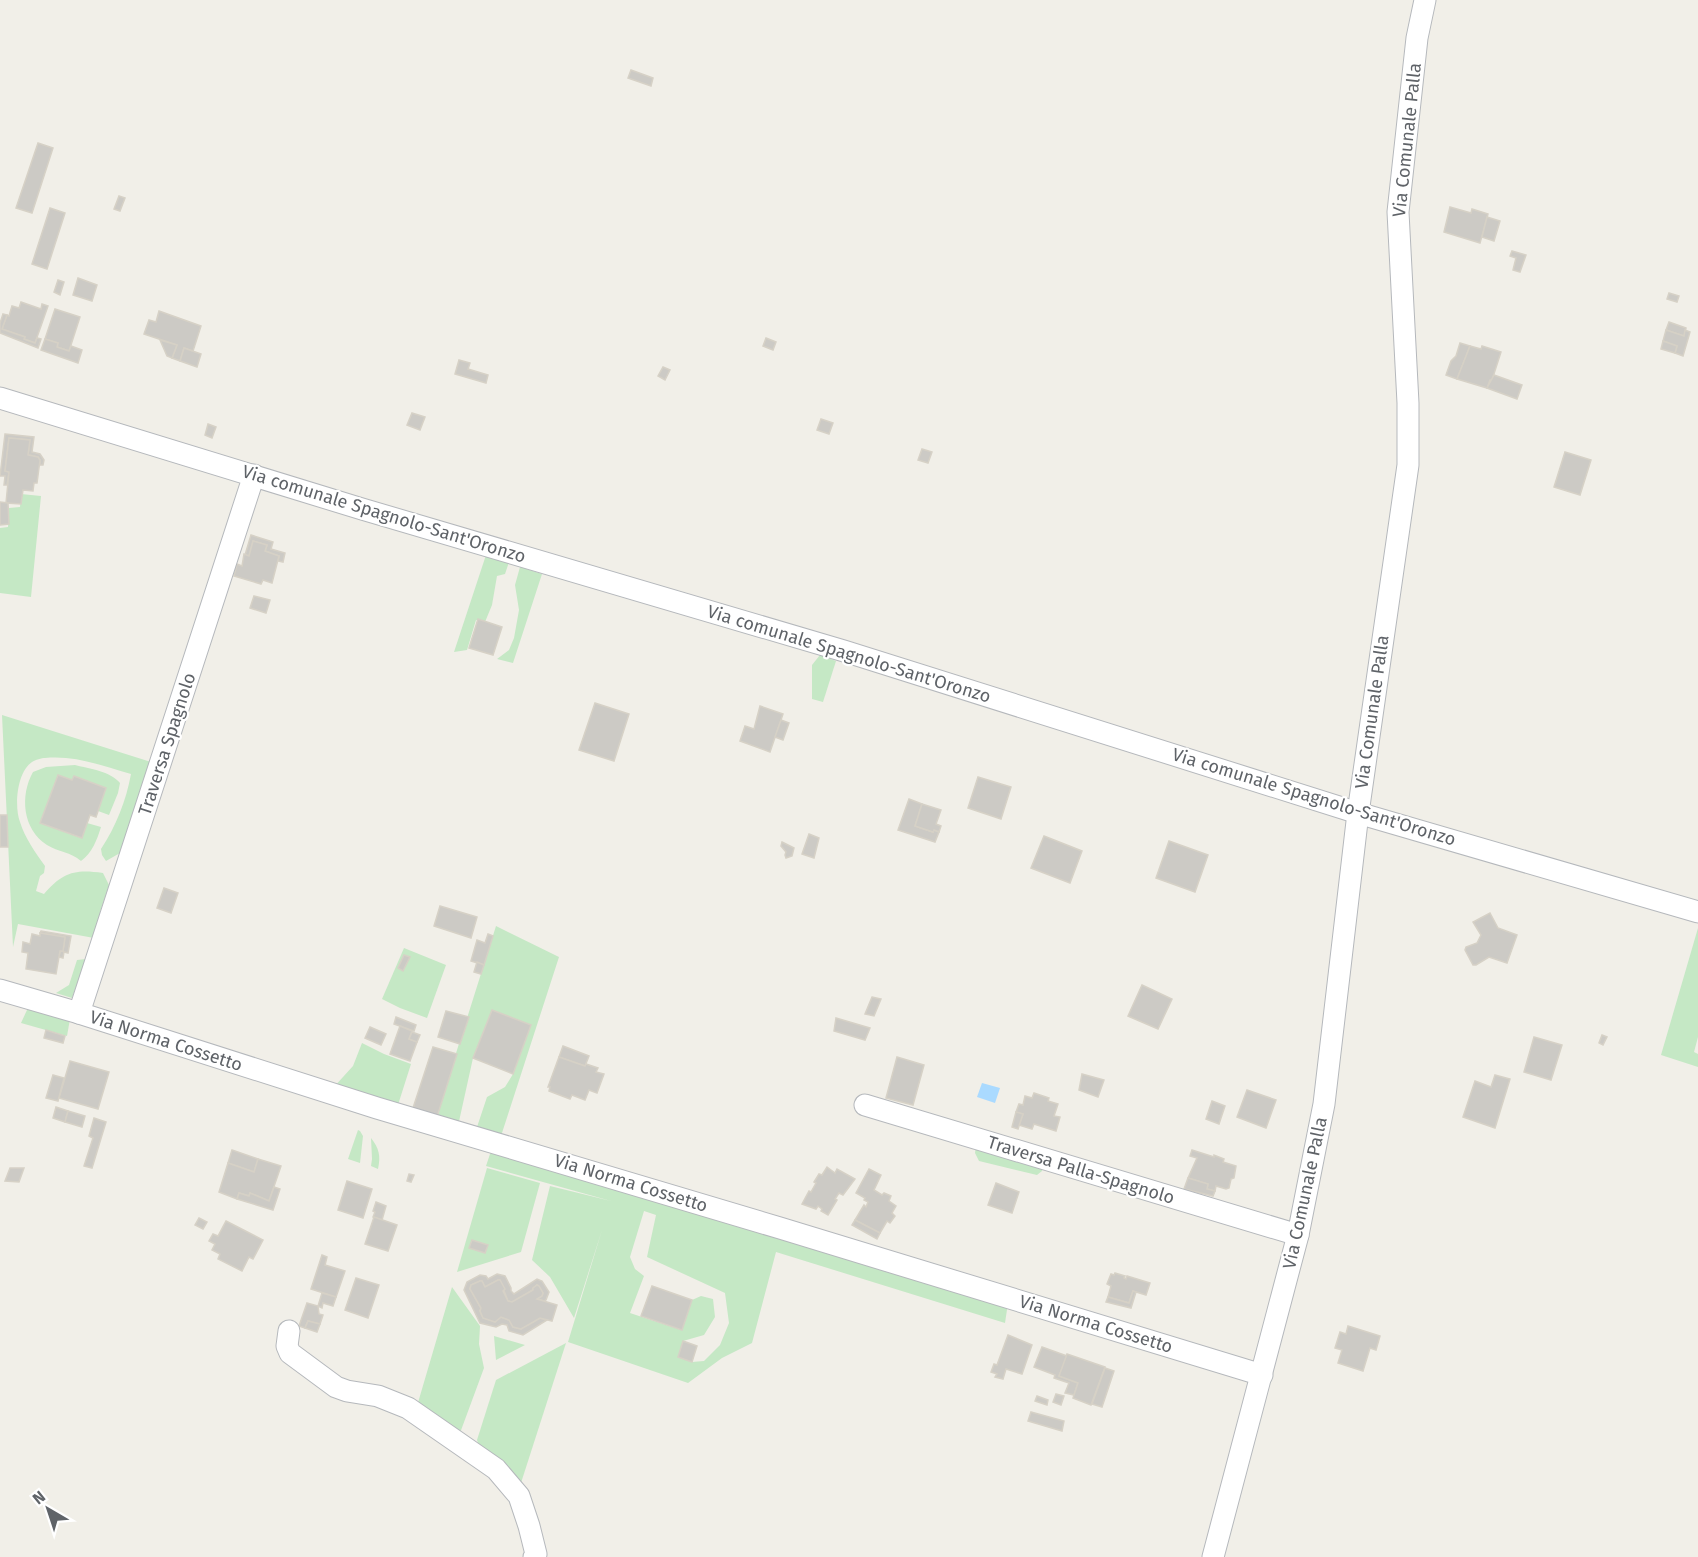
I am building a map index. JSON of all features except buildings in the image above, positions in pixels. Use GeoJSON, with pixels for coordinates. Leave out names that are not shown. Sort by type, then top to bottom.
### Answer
{"type":"FeatureCollection","features":[{"type":"Feature","properties":{"kind":"street","name":"Via Comunale Palla"},"geometry":{"type":"LineString","coordinates":[[1213,1557],[1298,1235],[1324,1104],[1358,813],[1408,465],[1408,403],[1398,212],[1417,38],[1425,0]]}},
{"type":"Feature","properties":{"kind":"street","name":"Via comunale Spagnolo-Sant'Oronzo"},"geometry":{"type":"LineString","coordinates":[[0,398],[844,651],[1358,813],[1698,912]]}},
{"type":"Feature","properties":{"kind":"street","name":"Traversa Spagnolo"},"geometry":{"type":"LineString","coordinates":[[80,1013],[254,476]]}},
{"type":"Feature","properties":{"kind":"street","name":"Via Norma Cossetto"},"geometry":{"type":"LineString","coordinates":[[0,990],[80,1013],[377,1108],[769,1224],[1262,1375]]}},
{"type":"Feature","properties":{"kind":"street","name":"Traversa Palla-Spagnolo"},"geometry":{"type":"LineString","coordinates":[[865,1105],[1298,1235]]}},
{"type":"Feature","properties":{"kind":"street"},"geometry":{"type":"LineString","coordinates":[[289,1331],[287,1346],[290,1353],[336,1387],[378,1396],[408,1408],[496,1469],[519,1496],[530,1526],[536,1554],[534,1557]]}},
{"type":"Feature","properties":{"kind":"green space"},"geometry":{"type":"Polygon","coordinates":[[[21,494],[41,496],[31,597],[0,593],[0,528],[8,527],[9,508],[20,507],[21,494]]]}},
{"type":"Feature","properties":{"kind":"green space"},"geometry":{"type":"Polygon","coordinates":[[[486,555],[509,562],[505,574],[497,576],[492,605],[485,622],[476,620],[467,650],[454,652],[486,555]]]}},
{"type":"Feature","properties":{"kind":"green space"},"geometry":{"type":"Polygon","coordinates":[[[520,567],[542,574],[513,663],[497,659],[509,650],[514,638],[519,610],[515,585],[520,567]]]}},
{"type":"Feature","properties":{"kind":"green space"},"geometry":{"type":"Polygon","coordinates":[[[820,655],[836,661],[823,702],[812,699],[812,665],[820,655]]]}},
{"type":"Feature","properties":{"kind":"green space"},"geometry":{"type":"Polygon","coordinates":[[[2,715],[151,762],[120,853],[106,861],[101,849],[120,813],[131,774],[78,760],[56,757],[32,762],[20,781],[17,807],[20,822],[27,839],[45,866],[36,891],[44,894],[57,881],[77,872],[103,873],[109,885],[94,938],[18,924],[13,947],[2,715]]]}},
{"type":"Feature","properties":{"kind":"green space"},"geometry":{"type":"Polygon","coordinates":[[[75,765],[105,773],[120,783],[109,815],[98,811],[106,788],[74,776],[72,780],[58,775],[40,823],[81,838],[87,823],[101,827],[94,846],[81,861],[47,845],[39,838],[28,821],[25,801],[33,772],[46,767],[75,765]]]}},
{"type":"Feature","properties":{"kind":"green space"},"geometry":{"type":"Polygon","coordinates":[[[496,926],[559,957],[501,1136],[476,1130],[487,1097],[505,1087],[513,1074],[531,1025],[492,1010],[473,1058],[458,1126],[435,1120],[496,926]]]}},
{"type":"Feature","properties":{"kind":"green space"},"geometry":{"type":"Polygon","coordinates":[[[1698,928],[1698,1037],[1694,1052],[1698,1054],[1698,1067],[1661,1055],[1698,928]]]}},
{"type":"Feature","properties":{"kind":"green space"},"geometry":{"type":"Polygon","coordinates":[[[404,948],[446,965],[427,1018],[382,999],[404,948]]]}},
{"type":"Feature","properties":{"kind":"green space"},"geometry":{"type":"Polygon","coordinates":[[[86,959],[72,998],[56,993],[69,985],[77,960],[86,959]]]}},
{"type":"Feature","properties":{"kind":"green space"},"geometry":{"type":"Polygon","coordinates":[[[31,1008],[70,1019],[67,1036],[21,1023],[27,1010],[31,1008]]]}},
{"type":"Feature","properties":{"kind":"green space"},"geometry":{"type":"Polygon","coordinates":[[[362,1043],[411,1064],[397,1108],[333,1088],[353,1066],[362,1043]]]}},
{"type":"Feature","properties":{"kind":"green space"},"geometry":{"type":"Polygon","coordinates":[[[358,1130],[363,1136],[360,1163],[348,1159],[358,1130]]]}},
{"type":"Feature","properties":{"kind":"green space"},"geometry":{"type":"Polygon","coordinates":[[[371,1138],[379,1152],[378,1169],[371,1166],[371,1138]]]}},
{"type":"Feature","properties":{"kind":"green space"},"geometry":{"type":"Polygon","coordinates":[[[976,1146],[1043,1163],[1042,1171],[1037,1175],[979,1161],[975,1153],[976,1146]]]}},
{"type":"Feature","properties":{"kind":"green space"},"geometry":{"type":"Polygon","coordinates":[[[492,1148],[1008,1303],[1005,1323],[776,1252],[752,1343],[722,1358],[688,1383],[568,1342],[602,1230],[574,1318],[550,1277],[532,1260],[550,1186],[611,1201],[486,1166],[492,1148]],[[644,1211],[630,1257],[635,1269],[644,1276],[630,1313],[681,1330],[692,1300],[701,1296],[713,1299],[715,1317],[704,1335],[683,1341],[678,1357],[692,1362],[704,1361],[720,1345],[729,1323],[725,1293],[647,1257],[656,1215],[644,1211]]]}},
{"type":"Feature","properties":{"kind":"green space"},"geometry":{"type":"Polygon","coordinates":[[[487,1168],[540,1183],[521,1252],[457,1272],[487,1168]]]}},
{"type":"Feature","properties":{"kind":"green space"},"geometry":{"type":"Polygon","coordinates":[[[452,1287],[480,1326],[479,1344],[484,1368],[460,1433],[417,1406],[452,1287]]]}},
{"type":"Feature","properties":{"kind":"green space"},"geometry":{"type":"Polygon","coordinates":[[[494,1336],[525,1345],[496,1360],[494,1336]]]}},
{"type":"Feature","properties":{"kind":"green space"},"geometry":{"type":"Polygon","coordinates":[[[566,1343],[520,1486],[479,1446],[477,1440],[496,1380],[566,1343]]]}},
{"type":"Feature","properties":{"kind":"water"},"geometry":{"type":"Polygon","coordinates":[[[982,1083],[1000,1088],[995,1103],[977,1097],[982,1083]]]}}]}
